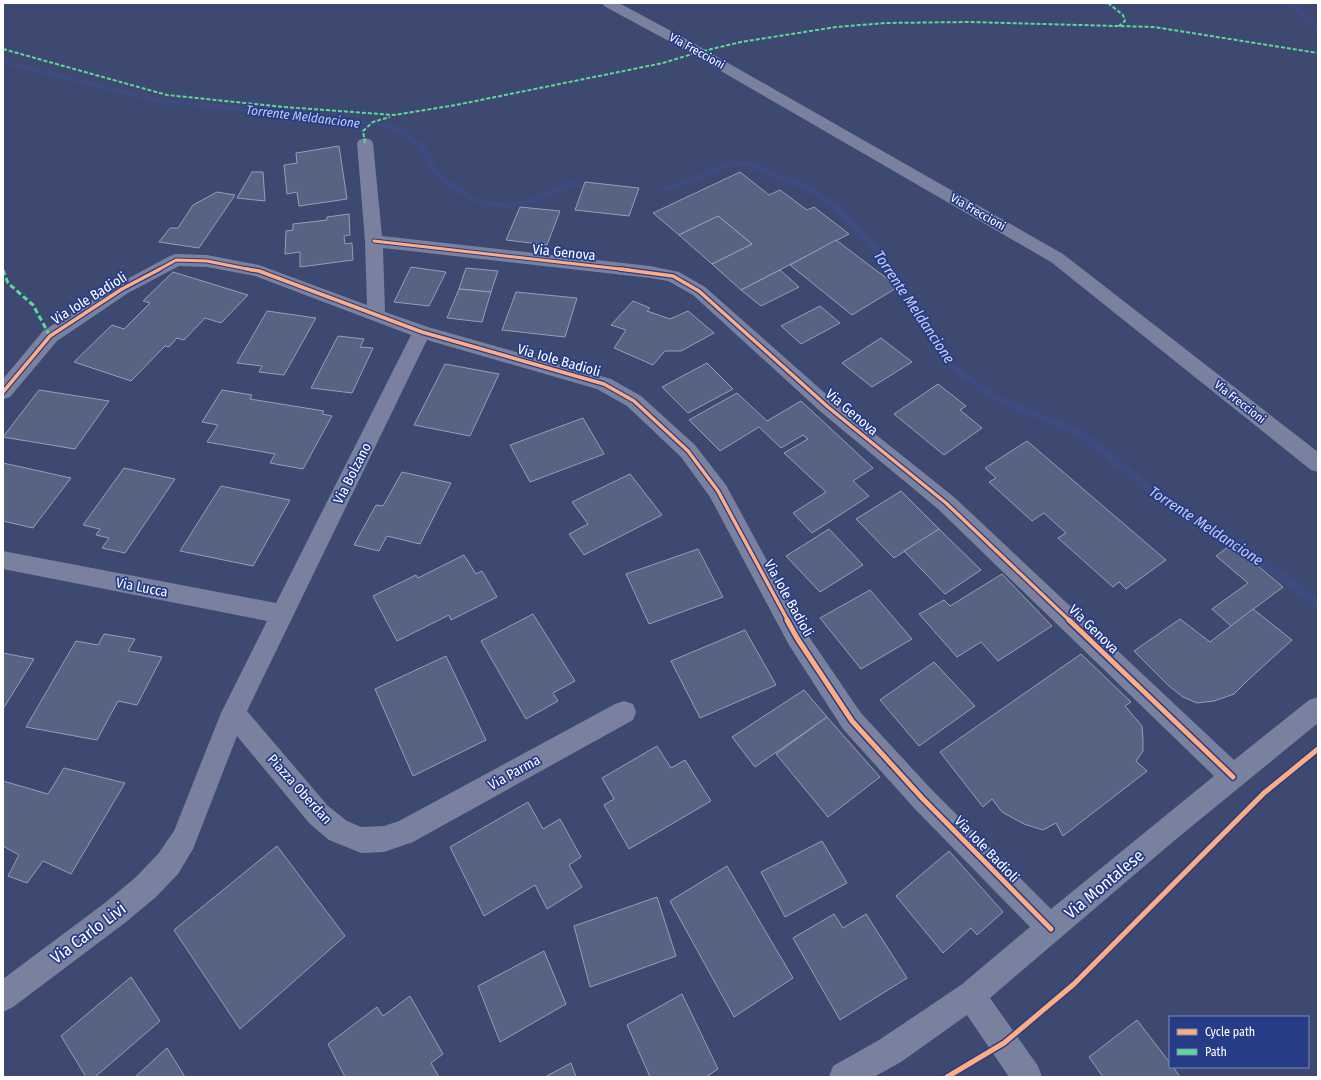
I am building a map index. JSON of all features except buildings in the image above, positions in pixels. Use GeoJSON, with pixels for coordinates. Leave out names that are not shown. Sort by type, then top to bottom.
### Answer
{"type":"FeatureCollection","features":[{"type":"Feature","properties":{"kind":"street","name":"Via Freccioni"},"geometry":{"type":"LineString","coordinates":[[609,3],[681,42],[1057,258],[1318,464]]}},
{"type":"Feature","properties":{"kind":"street"},"geometry":{"type":"LineString","coordinates":[[365,143],[374,242],[376,316]]}},
{"type":"Feature","properties":{"kind":"street","name":"Via Genova"},"geometry":{"type":"LineString","coordinates":[[374,242],[650,272],[673,276],[699,291],[828,407],[946,503],[1233,776]]}},
{"type":"Feature","properties":{"kind":"street","name":"Via Iole Badioli"},"geometry":{"type":"LineString","coordinates":[[3,392],[50,336],[122,289],[176,260],[207,260],[259,271],[422,332],[604,384],[634,401],[688,451],[718,491],[797,638],[852,721],[923,799],[1051,929]]}},
{"type":"Feature","properties":{"kind":"street","name":"Via Bolzano"},"geometry":{"type":"LineString","coordinates":[[282,614],[422,332]]}},
{"type":"Feature","properties":{"kind":"street","name":"Via Lucca"},"geometry":{"type":"LineString","coordinates":[[3,560],[282,614]]}},
{"type":"Feature","properties":{"kind":"street"},"geometry":{"type":"LineString","coordinates":[[233,713],[282,614]]}},
{"type":"Feature","properties":{"kind":"street","name":"Via Montalese"},"geometry":{"type":"LineString","coordinates":[[844,1077],[890,1051],[971,995],[1233,776],[1318,708]]}},
{"type":"Feature","properties":{"kind":"street","name":"Via Parma"},"geometry":{"type":"LineString","coordinates":[[404,833],[624,712]]}},
{"type":"Feature","properties":{"kind":"street","name":"Piazza Oberdan"},"geometry":{"type":"LineString","coordinates":[[233,713],[319,815],[338,831],[361,840],[384,839],[404,833]]}},
{"type":"Feature","properties":{"kind":"street","name":"Via Carlo Livi"},"geometry":{"type":"LineString","coordinates":[[3,997],[116,912],[146,887],[168,864],[184,840],[233,713]]}},
{"type":"Feature","properties":{"kind":"street"},"geometry":{"type":"LineString","coordinates":[[971,995],[1027,1077]]}},
{"type":"Feature","properties":{"kind":"waterway"},"geometry":{"type":"LineString","coordinates":[[1292,3],[1318,29]]}},
{"type":"Feature","properties":{"kind":"waterway","name":"Torrente Meldancione"},"geometry":{"type":"LineString","coordinates":[[3,62],[154,100],[296,114],[380,124],[395,128],[421,146],[431,165],[442,178],[466,196],[481,203],[509,205],[528,202],[573,183]]}},
{"type":"Feature","properties":{"kind":"waterway","name":"Torrente Meldancione"},"geometry":{"type":"LineString","coordinates":[[662,189],[701,176],[719,167],[734,162],[746,164],[812,190],[839,210],[877,251],[903,287],[941,353],[959,372],[996,398],[1079,433],[1102,450],[1162,500],[1238,544],[1318,604]]}},
{"type":"Feature","properties":{"kind":"marked path"},"geometry":{"type":"LineString","coordinates":[[1108,3],[1123,15],[1125,21],[1119,26]]}},
{"type":"Feature","properties":{"kind":"marked path"},"geometry":{"type":"LineString","coordinates":[[3,49],[167,95],[284,107],[394,115],[456,105],[663,63],[699,52],[741,42],[836,27],[886,23],[969,22],[1154,27],[1318,53]]}},
{"type":"Feature","properties":{"kind":"marked path"},"geometry":{"type":"LineString","coordinates":[[365,143],[363,131],[373,122],[390,117]]}},
{"type":"Feature","properties":{"kind":"marked path"},"geometry":{"type":"LineString","coordinates":[[3,270],[8,283],[33,305],[50,336]]}},
{"type":"Feature","properties":{"kind":"cycle path"},"geometry":{"type":"LineString","coordinates":[[374,241],[650,272],[673,276],[699,291],[828,407],[946,503],[1233,777]]}},
{"type":"Feature","properties":{"kind":"cycle path"},"geometry":{"type":"LineString","coordinates":[[3,392],[50,336],[122,289],[176,260],[207,261],[259,271],[422,332],[604,384],[634,401],[688,451],[718,491],[797,638],[852,721],[923,799],[1051,929]]}},
{"type":"Feature","properties":{"kind":"cycle path"},"geometry":{"type":"LineString","coordinates":[[947,1077],[1004,1043],[1074,984],[1264,793],[1318,749]]}}]}
